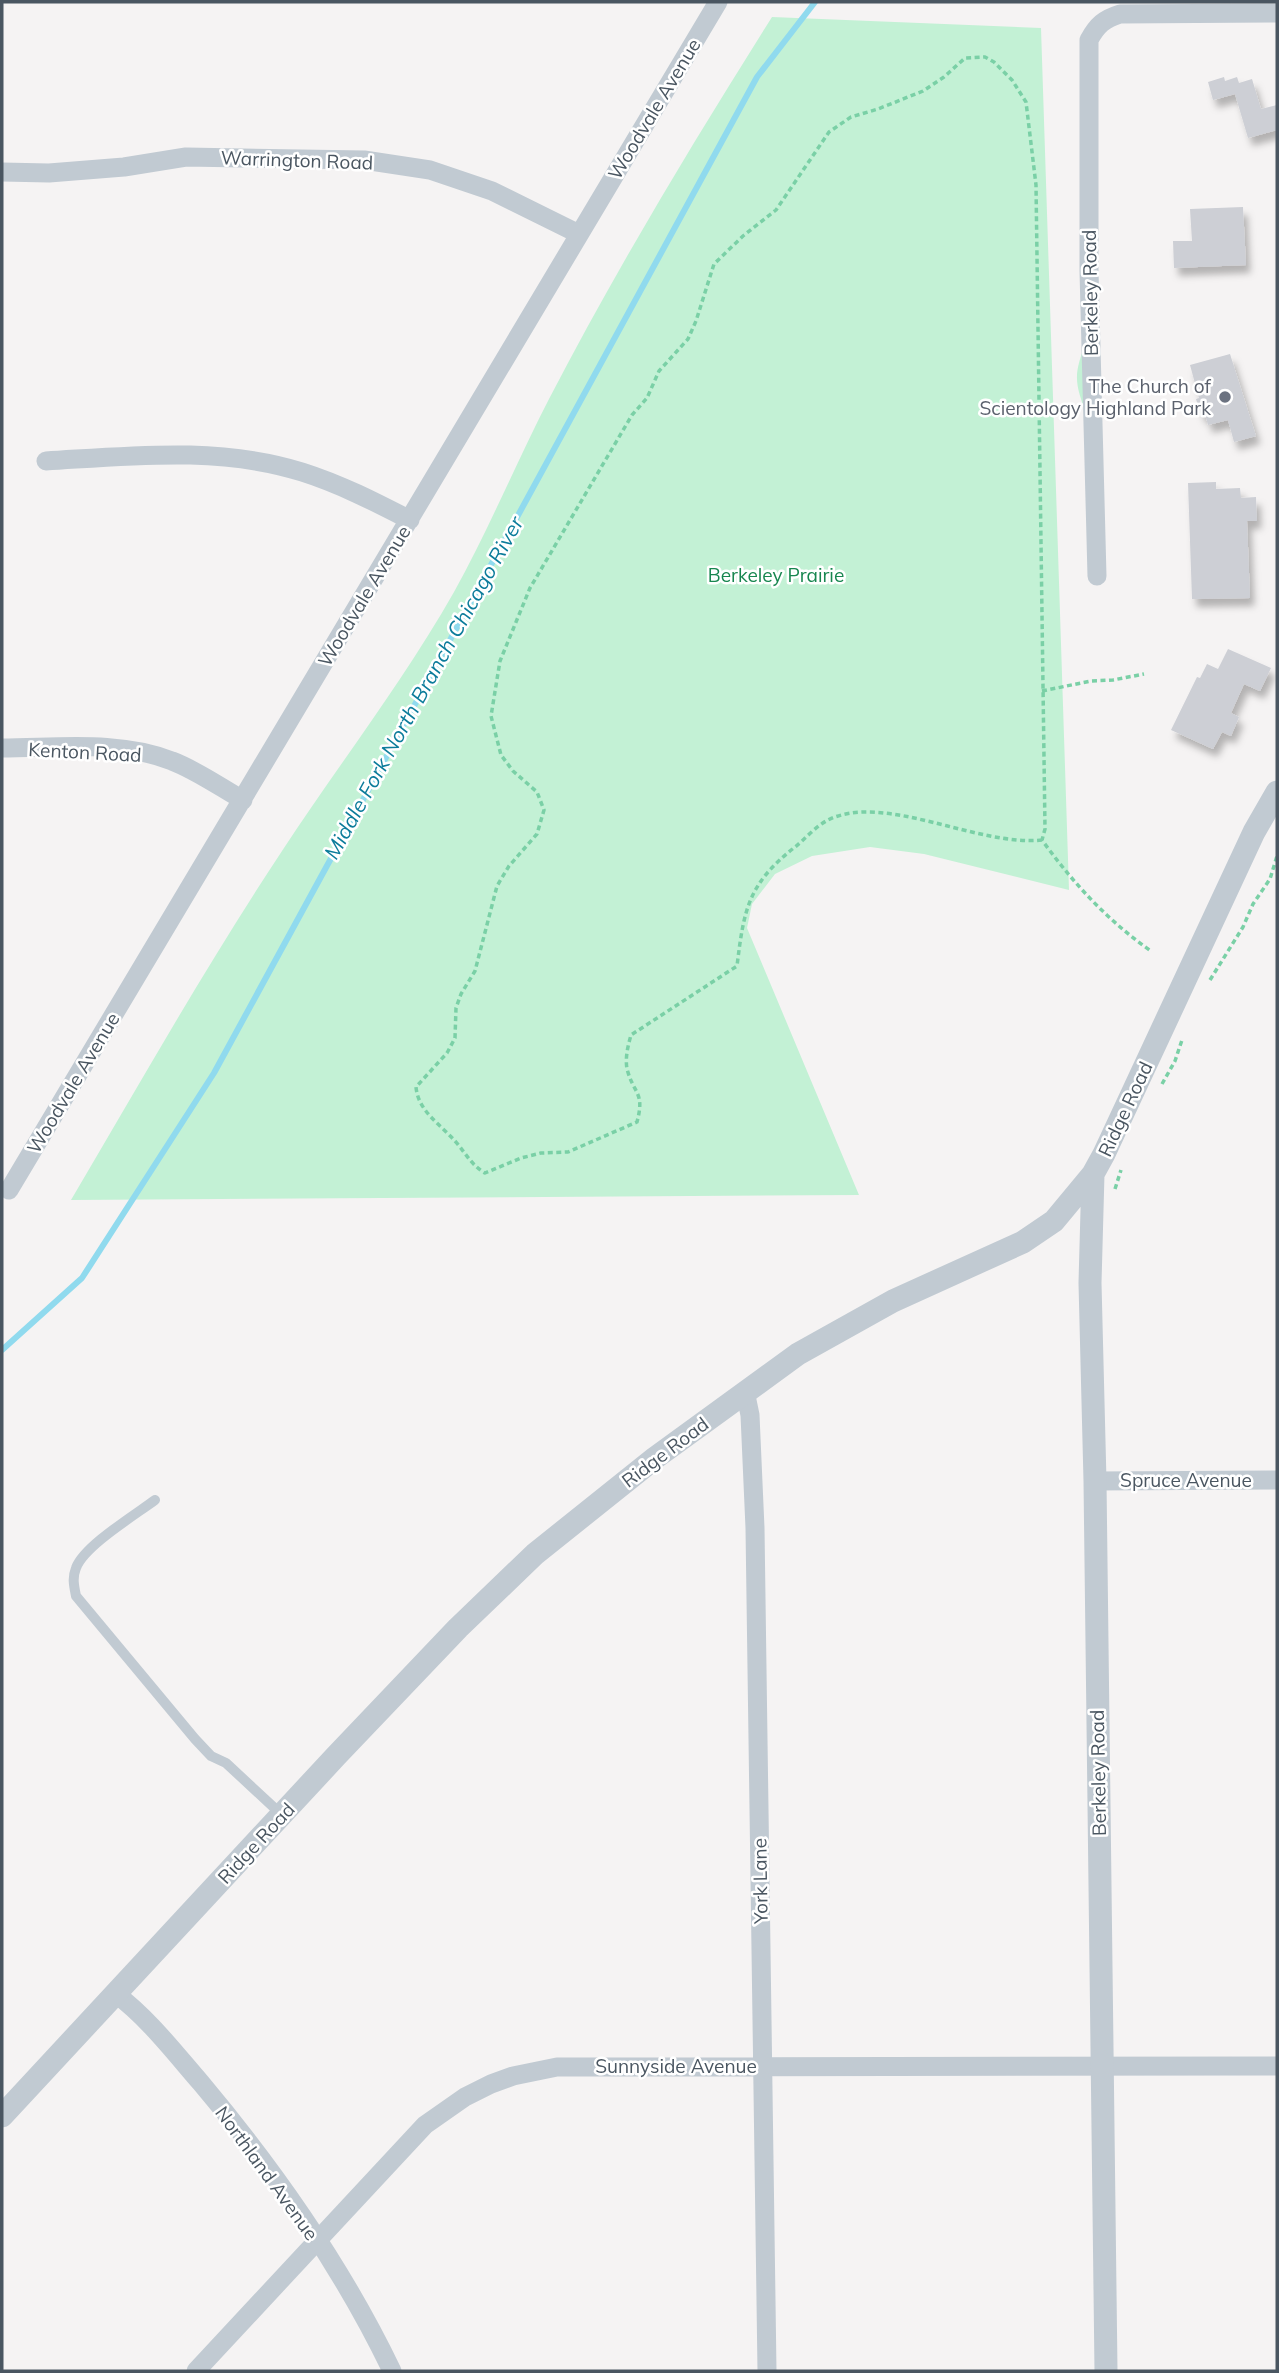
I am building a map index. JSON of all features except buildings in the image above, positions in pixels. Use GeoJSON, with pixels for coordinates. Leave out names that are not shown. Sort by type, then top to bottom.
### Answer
{"type":"FeatureCollection","features":[{"type":"Feature","properties":{"kind":"street","name":"Woodvale Avenue"},"geometry":{"type":"LineString","coordinates":[[9,1190],[718,2]]}},
{"type":"Feature","properties":{"kind":"street","name":"Berkeley Road"},"geometry":{"type":"LineString","coordinates":[[1097,576],[1089,271],[1089,40],[1096,26],[1120,14],[1277,13]]}},
{"type":"Feature","properties":{"kind":"street","name":"Warrington Road"},"geometry":{"type":"LineString","coordinates":[[2,172],[49,173],[124,167],[186,157],[364,160],[430,170],[492,191],[579,234]]}},
{"type":"Feature","properties":{"kind":"street"},"geometry":{"type":"LineString","coordinates":[[46,461],[168,454],[241,460],[300,472],[354,491],[410,520]]}},
{"type":"Feature","properties":{"kind":"street","name":"Kenton Road"},"geometry":{"type":"LineString","coordinates":[[2,748],[133,751],[172,761],[243,800]]}},
{"type":"Feature","properties":{"kind":"street","name":"Ridge Road"},"geometry":{"type":"LineString","coordinates":[[2,2116],[458,1628],[535,1554],[655,1458],[798,1354],[853,1322],[1023,1242],[1054,1221],[1093,1174],[1104,1154],[1254,832],[1277,792]]}},
{"type":"Feature","properties":{"kind":"street","name":"Berkeley Road"},"geometry":{"type":"LineString","coordinates":[[1093,1174],[1090,1283],[1106,2371]]}},
{"type":"Feature","properties":{"kind":"street","name":"York Lane"},"geometry":{"type":"LineString","coordinates":[[746,1391],[750,1415],[755,1528],[767,2371]]}},
{"type":"Feature","properties":{"kind":"street","name":"Spruce Avenue"},"geometry":{"type":"LineString","coordinates":[[1095,1481],[1277,1480]]}},
{"type":"Feature","properties":{"kind":"street","name":"Northland Avenue"},"geometry":{"type":"LineString","coordinates":[[116,1994],[136,2009],[237,2126],[333,2265],[392,2371]]}},
{"type":"Feature","properties":{"kind":"street","name":"Sunnyside Avenue"},"geometry":{"type":"LineString","coordinates":[[196,2371],[425,2125],[465,2097],[513,2076],[557,2067],[1277,2066]]}},
{"type":"Feature","properties":{"kind":"lane"},"geometry":{"type":"LineString","coordinates":[[155,1500],[88,1549],[77,1565],[73,1578],[76,1596],[195,1739],[211,1756],[234,1770],[282,1815]]}},
{"type":"Feature","properties":{"kind":"path"},"geometry":{"type":"LineString","coordinates":[[985,57],[994,62],[1012,80],[1026,102],[1036,185],[1045,829],[1042,840],[1027,842],[1002,838],[873,811],[846,814],[826,821],[770,867],[760,880],[744,919],[737,966],[631,1035],[626,1057],[627,1069],[641,1106],[637,1122],[568,1152],[541,1153],[520,1158],[485,1173],[473,1166],[454,1140],[431,1117],[417,1095],[416,1087],[447,1053],[455,1038],[456,1008],[475,971],[497,887],[509,866],[537,834],[544,810],[537,792],[513,771],[500,755],[491,716],[500,661],[530,588],[632,415],[647,398],[659,371],[688,339],[714,264],[776,210],[829,132],[851,117],[923,91],[965,58],[985,57]]}},
{"type":"Feature","properties":{"kind":"path"},"geometry":{"type":"LineString","coordinates":[[1041,691],[1144,674]]}},
{"type":"Feature","properties":{"kind":"path"},"geometry":{"type":"LineString","coordinates":[[1042,840],[1096,906],[1124,932],[1151,951]]}},
{"type":"Feature","properties":{"kind":"path"},"geometry":{"type":"LineString","coordinates":[[1205,989],[1243,927],[1252,904],[1270,879],[1277,856]]}},
{"type":"Feature","properties":{"kind":"path"},"geometry":{"type":"LineString","coordinates":[[1158,1090],[1175,1061],[1183,1037]]}},
{"type":"Feature","properties":{"kind":"path"},"geometry":{"type":"LineString","coordinates":[[1114,1200],[1122,1165]]}},
{"type":"Feature","properties":{"kind":"green space","name":"Berkeley Prairie"},"geometry":{"type":"Polygon","coordinates":[[[772,17],[1041,28],[1069,890],[924,854],[870,847],[812,856],[775,874],[752,904],[747,928],[859,1195],[71,1200],[254,894],[392,691],[454,592],[549,399],[601,302],[772,17]]]}},
{"type":"Feature","properties":{"kind":"green space"},"geometry":{"type":"Polygon","coordinates":[[[1087,340],[1088,419],[1077,380],[1079,363],[1087,340]]]}},
{"type":"Feature","properties":{"kind":"waterway","name":"Middle Fork North Branch Chicago River"},"geometry":{"type":"LineString","coordinates":[[2,1350],[82,1278],[214,1073],[757,77],[815,2]]}},
{"type":"Feature","properties":{"kind":"place","name":"The Church of Scientology Highland Park"},"geometry":{"type":"Point","coordinates":[1225,397]}}]}
